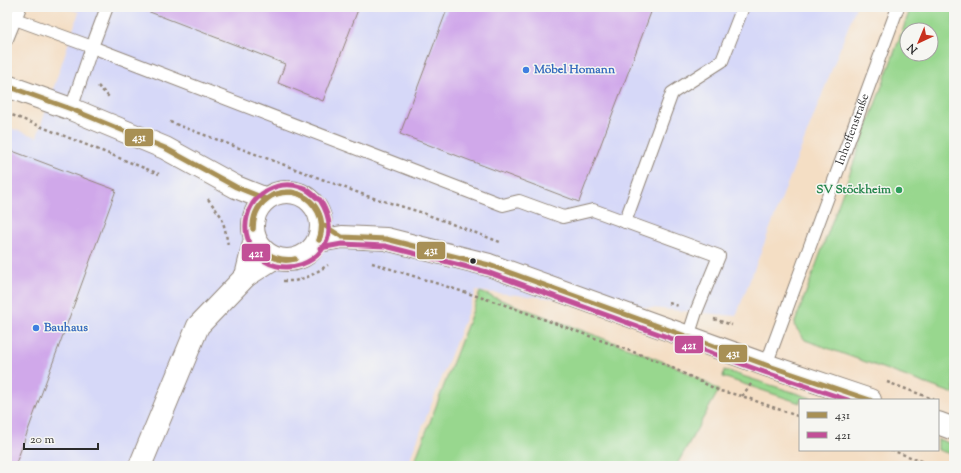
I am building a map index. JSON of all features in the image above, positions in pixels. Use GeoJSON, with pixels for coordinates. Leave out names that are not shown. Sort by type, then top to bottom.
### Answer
{"type":"FeatureCollection","features":[{"type":"Feature","properties":{"kind":"street"},"geometry":{"type":"LineString","coordinates":[[7,86],[70,109],[165,148],[236,187],[262,204]]}},
{"type":"Feature","properties":{"kind":"street"},"geometry":{"type":"LineString","coordinates":[[286,191],[296,192],[306,197],[314,204],[320,214],[320,232],[313,249],[305,256],[295,260],[284,261],[274,258],[259,247],[255,239],[253,218],[262,204],[275,194],[286,191]]}},
{"type":"Feature","properties":{"kind":"street"},"geometry":{"type":"LineString","coordinates":[[320,232],[342,237],[386,239],[489,265],[688,337],[867,399]]}},
{"type":"Feature","properties":{"kind":"street"},"geometry":{"type":"LineString","coordinates":[[246,276],[255,239]]}},
{"type":"Feature","properties":{"kind":"street"},"geometry":{"type":"LineString","coordinates":[[140,466],[198,326],[246,276],[274,258]]}},
{"type":"Feature","properties":{"kind":"street"},"geometry":{"type":"LineString","coordinates":[[939,423],[954,429]]}},
{"type":"Feature","properties":{"kind":"lane"},"geometry":{"type":"LineString","coordinates":[[7,39],[11,17],[20,7]]}},
{"type":"Feature","properties":{"kind":"lane"},"geometry":{"type":"LineString","coordinates":[[70,109],[107,7]]}},
{"type":"Feature","properties":{"kind":"lane"},"geometry":{"type":"LineString","coordinates":[[625,222],[672,93],[722,60],[743,7]]}},
{"type":"Feature","properties":{"kind":"lane","name":"Inhoffenstraße"},"geometry":{"type":"LineString","coordinates":[[766,364],[898,7]]}},
{"type":"Feature","properties":{"kind":"lane"},"geometry":{"type":"LineString","coordinates":[[11,17],[92,46],[503,205],[519,201],[563,217],[593,210],[719,256],[696,312],[688,337]]}},
{"type":"Feature","properties":{"kind":"path"},"geometry":{"type":"LineString","coordinates":[[7,113],[163,176]]}},
{"type":"Feature","properties":{"kind":"path"},"geometry":{"type":"LineString","coordinates":[[166,121],[366,196],[420,212]]}},
{"type":"Feature","properties":{"kind":"path"},"geometry":{"type":"LineString","coordinates":[[207,199],[221,216]]}},
{"type":"Feature","properties":{"kind":"path"},"geometry":{"type":"LineString","coordinates":[[370,263],[504,305],[658,361],[720,391],[742,396],[799,417]]}},
{"type":"Feature","properties":{"kind":"path"},"geometry":{"type":"LineString","coordinates":[[310,276],[329,264]]}},
{"type":"Feature","properties":{"kind":"path"},"geometry":{"type":"LineString","coordinates":[[894,451],[935,466]]}},
{"type":"Feature","properties":{"kind":"shaded area"},"geometry":{"type":"Polygon","coordinates":[[[64,7],[856,7],[736,316],[476,291],[407,466],[7,466],[7,127],[37,137],[79,12],[64,7]]]}},
{"type":"Feature","properties":{"kind":"green space","name":"SV Stöckheim"},"geometry":{"type":"Polygon","coordinates":[[[911,7],[954,7],[954,394],[805,340],[794,325],[899,40],[899,62],[939,62],[939,22],[905,22],[911,7]]]}},
{"type":"Feature","properties":{"kind":"green space"},"geometry":{"type":"Polygon","coordinates":[[[480,292],[679,368],[719,390],[676,466],[413,466],[480,292]]]}},
{"type":"Feature","properties":{"kind":"green space"},"geometry":{"type":"Polygon","coordinates":[[[724,370],[814,399],[799,399],[799,403],[723,377],[724,370]]]}},
{"type":"Feature","properties":{"kind":"green space"},"geometry":{"type":"Polygon","coordinates":[[[939,439],[954,445],[954,455],[939,450],[939,439]]]}},
{"type":"Feature","properties":{"kind":"building"},"geometry":{"type":"Polygon","coordinates":[[[142,7],[359,7],[323,101],[278,83],[285,64],[142,9],[142,7]]]}},
{"type":"Feature","properties":{"kind":"building","name":"Möbel Homann"},"geometry":{"type":"Polygon","coordinates":[[[448,7],[653,7],[579,202],[400,134],[448,7]]]}},
{"type":"Feature","properties":{"kind":"building","name":"Bauhaus"},"geometry":{"type":"Polygon","coordinates":[[[7,149],[116,190],[15,466],[7,466],[7,149]]]}},
{"type":"Feature","properties":{"kind":"transit line","name":"431"},"geometry":{"type":"LineString","coordinates":[[7,86],[71,109],[165,148],[236,187],[266,199]]}},
{"type":"Feature","properties":{"kind":"transit line","name":"421"},"geometry":{"type":"LineString","coordinates":[[318,199],[306,189],[292,185],[275,187],[260,195],[254,201],[246,222],[248,240],[255,252],[265,261],[277,266],[289,267],[313,259],[322,250],[327,239],[329,226],[325,209],[320,200]]}},
{"type":"Feature","properties":{"kind":"transit line","name":"431"},"geometry":{"type":"LineString","coordinates":[[273,195],[284,192],[294,193],[310,200],[316,207],[322,222],[319,240]]}},
{"type":"Feature","properties":{"kind":"transit line","name":"431"},"geometry":{"type":"LineString","coordinates":[[273,195],[292,192],[309,201],[318,212],[320,218],[321,232],[319,240]]}},
{"type":"Feature","properties":{"kind":"transit line","name":"431"},"geometry":{"type":"LineString","coordinates":[[253,229],[255,213],[261,204],[273,195]]}},
{"type":"Feature","properties":{"kind":"transit line","name":"431"},"geometry":{"type":"LineString","coordinates":[[253,229],[258,209],[273,195]]}},
{"type":"Feature","properties":{"kind":"transit line","name":"431"},"geometry":{"type":"LineString","coordinates":[[322,224],[342,237],[386,239],[489,265],[766,365],[867,399]]}},
{"type":"Feature","properties":{"kind":"transit line","name":"421"},"geometry":{"type":"LineString","coordinates":[[320,248],[342,244],[385,246],[487,272],[764,372],[845,399]]}},
{"type":"Feature","properties":{"kind":"transit line","name":"431"},"geometry":{"type":"LineString","coordinates":[[264,251],[278,258],[286,260],[295,259]]}},
{"type":"Feature","properties":{"kind":"transit line","name":"431"},"geometry":{"type":"LineString","coordinates":[[264,251],[278,260],[286,261],[295,259]]}},
{"type":"Feature","properties":{"kind":"place","name":"Möbel Homann"},"geometry":{"type":"Point","coordinates":[526,70]}},
{"type":"Feature","properties":{"kind":"place","name":"SV Stöckheim"},"geometry":{"type":"Point","coordinates":[899,190]}},
{"type":"Feature","properties":{"kind":"place","name":"Bauhaus"},"geometry":{"type":"Point","coordinates":[36,328]}}]}
